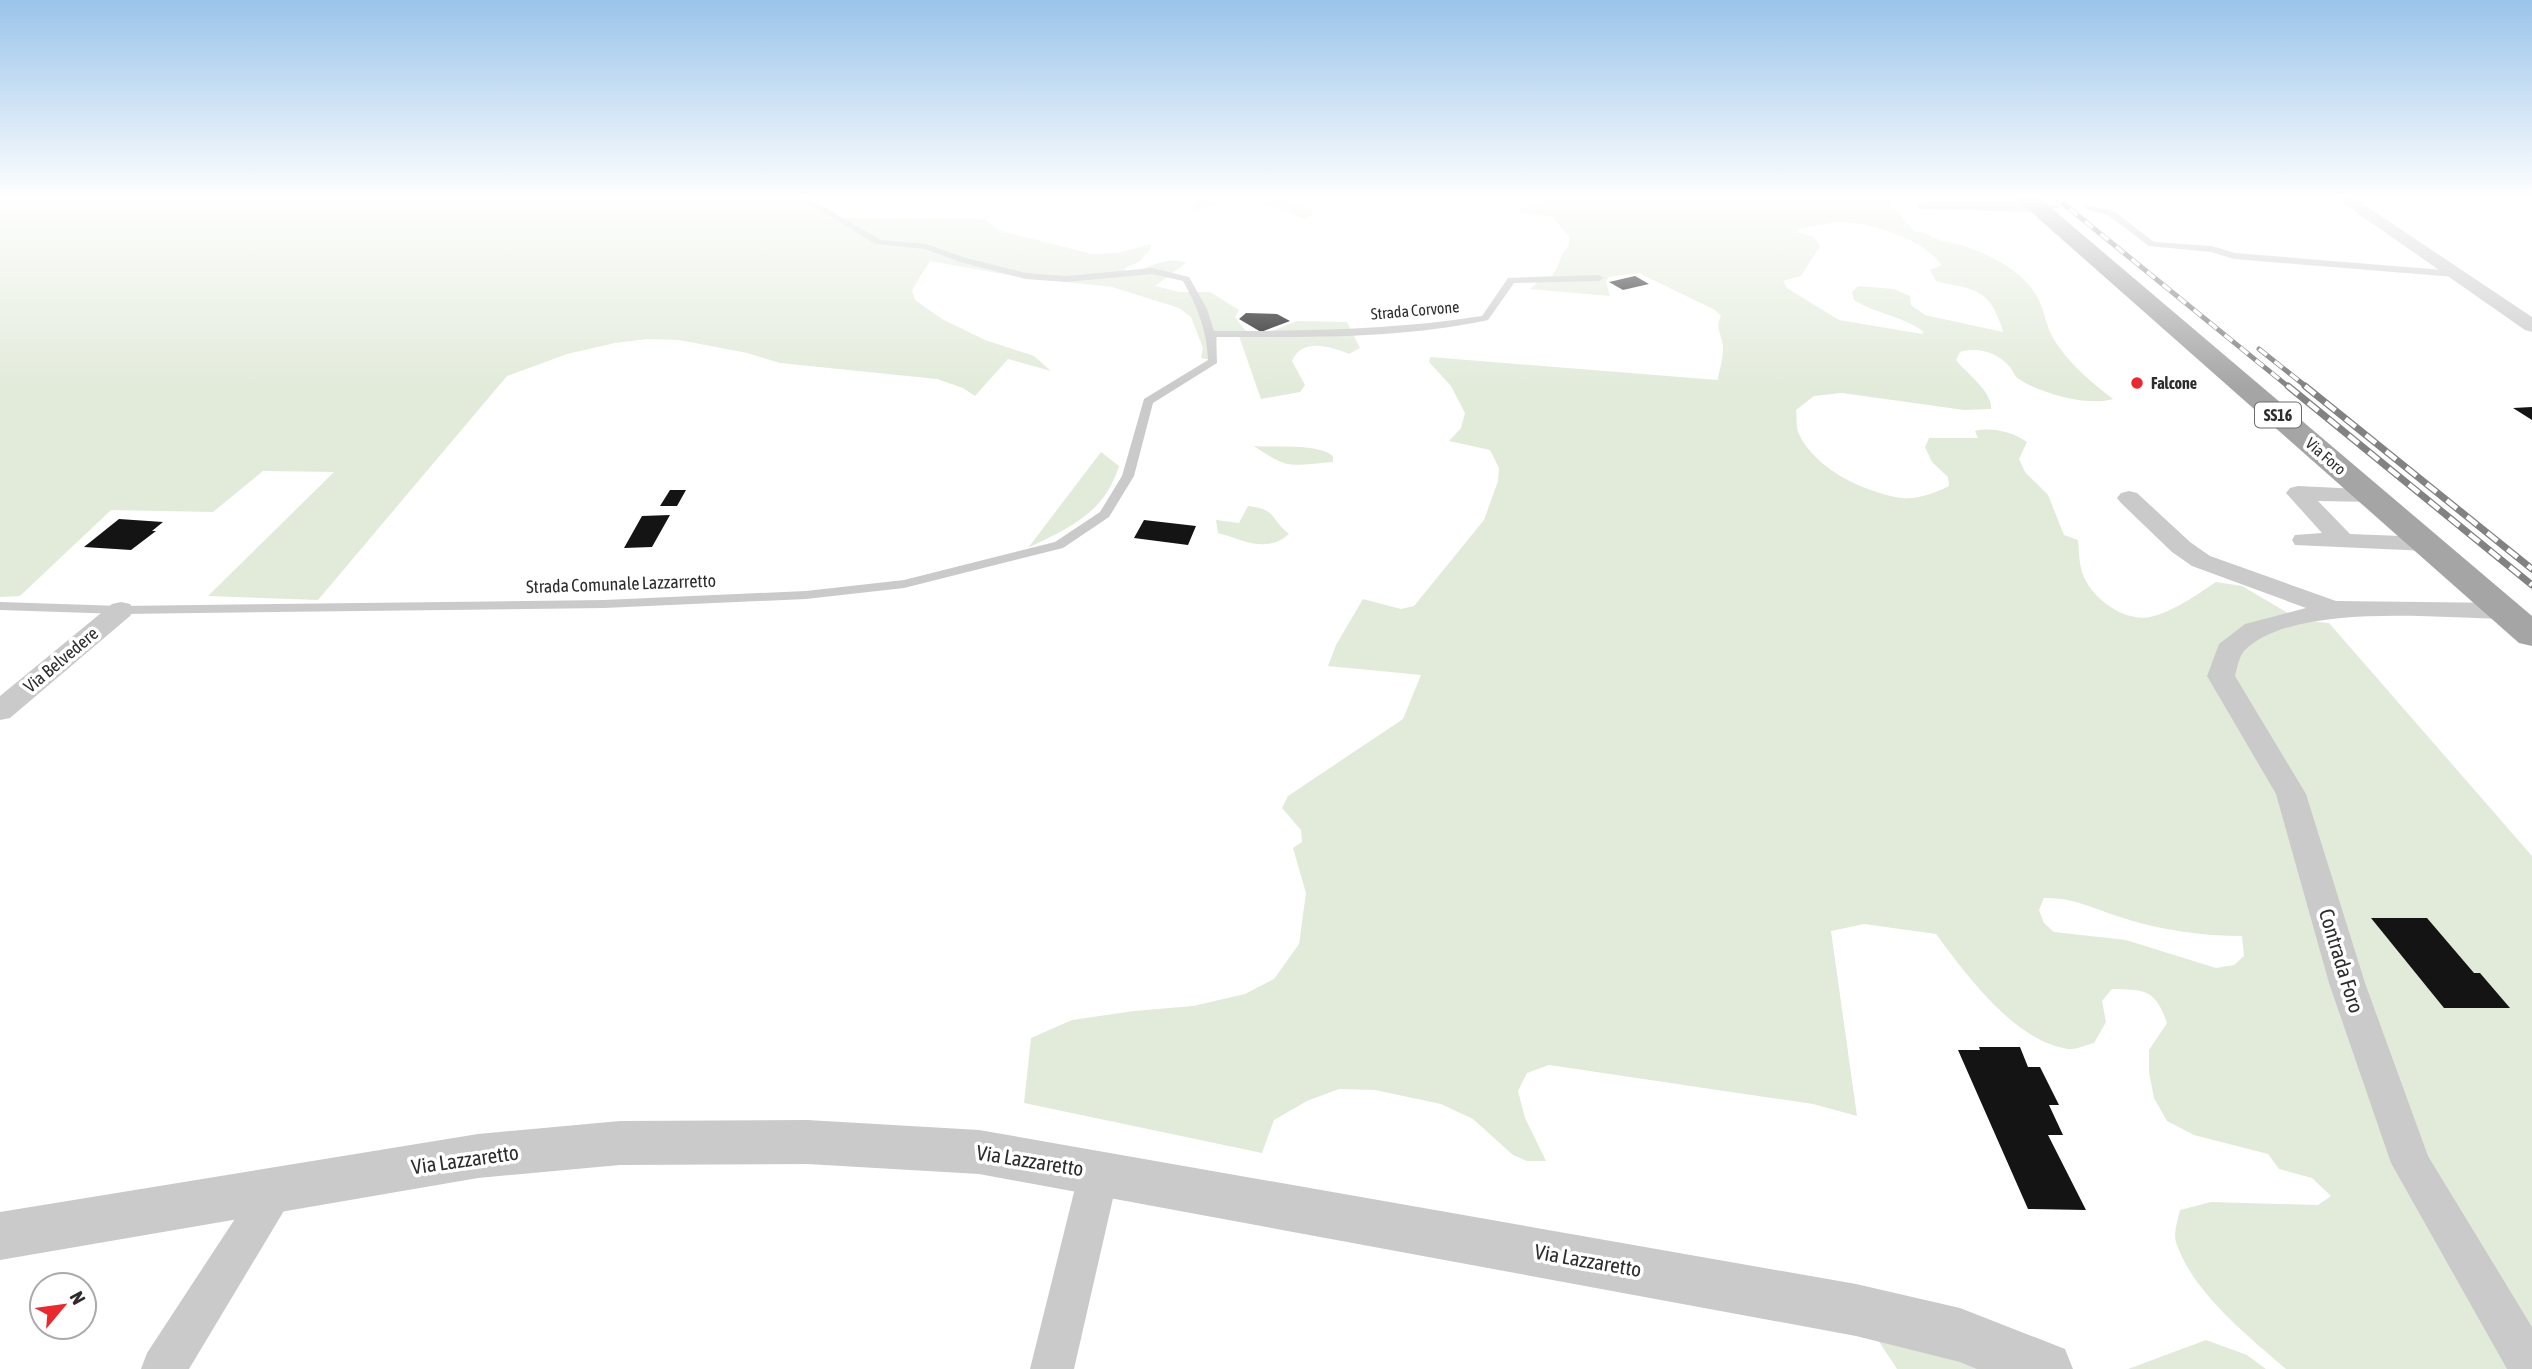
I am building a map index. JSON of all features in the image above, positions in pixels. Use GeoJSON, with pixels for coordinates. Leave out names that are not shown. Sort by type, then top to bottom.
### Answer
{"type":"FeatureCollection","features":[{"type":"Feature","properties":{"kind":"main road","name":"Via Foro"},"geometry":{"type":"LineString","coordinates":[[2104,260],[2532,635]]}},
{"type":"Feature","properties":{"kind":"street"},"geometry":{"type":"LineString","coordinates":[[2434,260],[2532,326]]}},
{"type":"Feature","properties":{"kind":"street"},"geometry":{"type":"LineString","coordinates":[[2344,542],[2298,493],[2372,495]]}},
{"type":"Feature","properties":{"kind":"street","name":"Contrada Foro"},"geometry":{"type":"LineString","coordinates":[[2129,498],[2181,547],[2201,561],[2333,609]]}},
{"type":"Feature","properties":{"kind":"street"},"geometry":{"type":"LineString","coordinates":[[2304,541],[2427,544]]}},
{"type":"Feature","properties":{"kind":"street","name":"Contrada Foro"},"geometry":{"type":"LineString","coordinates":[[2505,611],[2333,609],[2254,631],[2230,650],[2221,676],[2291,794],[2347,983],[2411,1163],[2532,1369]]}},
{"type":"Feature","properties":{"kind":"street","name":"Via Belvedere"},"geometry":{"type":"LineString","coordinates":[[0,711],[121,610]]}},
{"type":"Feature","properties":{"kind":"street","name":"Via Lazzaretto"},"geometry":{"type":"LineString","coordinates":[[0,1236],[478,1156],[620,1143],[807,1142],[953,1150],[1099,1172],[1856,1310],[1960,1335],[2045,1369]]}},
{"type":"Feature","properties":{"kind":"street"},"geometry":{"type":"LineString","coordinates":[[1052,1369],[1099,1172]]}},
{"type":"Feature","properties":{"kind":"street"},"geometry":{"type":"LineString","coordinates":[[163,1369],[277,1189]]}},
{"type":"Feature","properties":{"kind":"lane"},"geometry":{"type":"LineString","coordinates":[[962,260],[1026,276],[1066,279],[1152,271],[1186,279],[1213,334]]}},
{"type":"Feature","properties":{"kind":"lane"},"geometry":{"type":"LineString","coordinates":[[2283,260],[2455,274]]}},
{"type":"Feature","properties":{"kind":"lane","name":"Strada Corvone"},"geometry":{"type":"LineString","coordinates":[[1213,334],[1349,332],[1452,324],[1485,318],[1511,280],[1599,278]]}},
{"type":"Feature","properties":{"kind":"lane","name":"Strada Comunale Lazzarretto"},"geometry":{"type":"LineString","coordinates":[[0,606],[121,610],[604,604],[806,596],[904,584],[1059,545],[1105,514],[1128,476],[1148,401],[1213,361],[1213,334]]}},
{"type":"Feature","properties":{"kind":"green space"},"geometry":{"type":"Polygon","coordinates":[[[0,260],[1141,260],[1127,267],[1121,274],[1161,262],[1177,261],[1186,263],[1155,286],[1180,292],[1210,292],[1239,310],[1235,317],[1245,330],[1257,337],[1297,321],[1347,322],[1360,348],[1349,354],[1318,346],[1303,349],[1292,361],[1305,385],[1300,392],[1261,399],[1239,336],[1217,335],[1216,361],[1201,358],[1203,348],[1191,317],[1179,308],[1112,287],[1019,277],[930,261],[912,290],[915,300],[942,319],[985,340],[1034,356],[1051,371],[1008,359],[975,396],[963,388],[937,379],[780,363],[747,353],[679,340],[648,339],[615,343],[567,354],[507,376],[318,600],[208,596],[334,472],[263,471],[213,512],[111,510],[20,596],[0,597],[0,260]]]}},
{"type":"Feature","properties":{"kind":"green space"},"geometry":{"type":"Polygon","coordinates":[[[1560,260],[1811,260],[1801,276],[1783,281],[1787,288],[1839,320],[1922,334],[1924,332],[1907,322],[1854,300],[1852,292],[1858,286],[1894,289],[1910,296],[1911,305],[1925,315],[2003,332],[1995,311],[1984,296],[1970,289],[1936,281],[1930,270],[1942,265],[1937,260],[1996,260],[2027,283],[2035,293],[2050,333],[2059,347],[2088,379],[2113,399],[2078,400],[2051,394],[2019,379],[2004,361],[1993,354],[1980,351],[1960,352],[1956,360],[1988,396],[1991,409],[1964,410],[1842,393],[1814,396],[1796,410],[1798,432],[1816,457],[1828,468],[1856,484],[1887,495],[1913,498],[1949,486],[1948,477],[1932,462],[1925,447],[1929,438],[1978,438],[1975,431],[1988,430],[2015,435],[2027,442],[2019,459],[2025,472],[2048,495],[2064,535],[2078,540],[2082,572],[2086,581],[2100,599],[2119,612],[2140,618],[2158,615],[2216,582],[2242,586],[2300,620],[2329,623],[2532,856],[2532,1369],[2286,1369],[2223,1312],[2195,1278],[2175,1239],[2180,1210],[2211,1202],[2318,1205],[2331,1196],[2312,1178],[2279,1169],[2268,1154],[2194,1135],[2167,1121],[2154,1098],[2149,1072],[2149,1050],[2167,1023],[2158,1003],[2148,994],[2112,989],[2102,1001],[2106,1022],[2094,1043],[2071,1049],[2048,1044],[2029,1034],[1993,1004],[1936,934],[1864,924],[1831,931],[1857,1116],[1813,1104],[1549,1065],[1527,1073],[1518,1091],[1525,1118],[1546,1161],[1527,1161],[1513,1155],[1473,1119],[1441,1104],[1375,1090],[1339,1089],[1307,1101],[1274,1120],[1262,1153],[1024,1103],[1031,1038],[1072,1020],[1193,1006],[1245,994],[1274,979],[1299,944],[1306,893],[1293,848],[1302,842],[1301,830],[1282,808],[1288,796],[1403,719],[1421,675],[1328,666],[1336,645],[1363,599],[1401,609],[1414,606],[1484,520],[1498,481],[1499,468],[1490,450],[1449,441],[1461,428],[1465,413],[1451,386],[1429,362],[1430,357],[1718,380],[1723,346],[1718,325],[1721,316],[1715,310],[1639,273],[1609,277],[1606,281],[1610,296],[1530,289],[1538,282],[1520,281],[1520,277],[1552,276],[1560,260]],[[2044,898],[2039,910],[2044,923],[2054,932],[2126,940],[2216,968],[2234,965],[2244,956],[2242,936],[2167,929],[2056,898],[2044,898]]]}},
{"type":"Feature","properties":{"kind":"green space"},"geometry":{"type":"Polygon","coordinates":[[[1254,446],[1317,449],[1333,456],[1333,462],[1299,465],[1284,463],[1254,446]]]}},
{"type":"Feature","properties":{"kind":"green space"},"geometry":{"type":"Polygon","coordinates":[[[1101,452],[1119,466],[1113,482],[1095,508],[1058,533],[1028,548],[1101,452]]]}},
{"type":"Feature","properties":{"kind":"green space"},"geometry":{"type":"Polygon","coordinates":[[[1248,506],[1269,512],[1289,534],[1272,543],[1255,544],[1218,533],[1216,520],[1239,523],[1248,506]]]}},
{"type":"Feature","properties":{"kind":"green space"},"geometry":{"type":"Polygon","coordinates":[[[1872,1331],[1997,1369],[1897,1369],[1872,1331]]]}},
{"type":"Feature","properties":{"kind":"green space"},"geometry":{"type":"Polygon","coordinates":[[[2206,1340],[2247,1355],[2266,1369],[2128,1369],[2206,1340]]]}},
{"type":"Feature","properties":{"kind":"building"},"geometry":{"type":"Polygon","coordinates":[[[1635,276],[1649,284],[1623,290],[1609,282],[1635,276]]]}},
{"type":"Feature","properties":{"kind":"building"},"geometry":{"type":"Polygon","coordinates":[[[1246,313],[1277,314],[1290,321],[1261,332],[1239,319],[1246,313]]]}},
{"type":"Feature","properties":{"kind":"building"},"geometry":{"type":"Polygon","coordinates":[[[2532,407],[2532,420],[2513,408],[2532,407]]]}},
{"type":"Feature","properties":{"kind":"building"},"geometry":{"type":"Polygon","coordinates":[[[670,490],[686,490],[677,506],[660,506],[670,490]]]}},
{"type":"Feature","properties":{"kind":"building"},"geometry":{"type":"Polygon","coordinates":[[[670,515],[652,547],[624,548],[642,516],[670,515]]]}},
{"type":"Feature","properties":{"kind":"building"},"geometry":{"type":"Polygon","coordinates":[[[119,519],[163,522],[152,531],[156,531],[131,550],[84,547],[119,519]]]}},
{"type":"Feature","properties":{"kind":"building"},"geometry":{"type":"Polygon","coordinates":[[[1144,520],[1196,526],[1188,545],[1134,538],[1144,520]]]}},
{"type":"Feature","properties":{"kind":"building"},"geometry":{"type":"Polygon","coordinates":[[[2371,918],[2427,918],[2474,973],[2480,973],[2510,1008],[2444,1008],[2371,918]]]}},
{"type":"Feature","properties":{"kind":"building"},"geometry":{"type":"Polygon","coordinates":[[[1979,1047],[2020,1047],[2028,1067],[2040,1067],[2059,1105],[2049,1105],[2063,1135],[2048,1135],[2086,1210],[2028,1209],[1958,1050],[1980,1050],[1979,1047]]]}},
{"type":"Feature","properties":{"kind":"railway"},"geometry":{"type":"LineString","coordinates":[[2133,260],[2290,388]]}},
{"type":"Feature","properties":{"kind":"railway"},"geometry":{"type":"LineString","coordinates":[[2259,349],[2308,388]]}},
{"type":"Feature","properties":{"kind":"railway"},"geometry":{"type":"LineString","coordinates":[[2288,386],[2532,585]]}},
{"type":"Feature","properties":{"kind":"railway"},"geometry":{"type":"LineString","coordinates":[[2305,386],[2532,569]]}},
{"type":"Feature","properties":{"kind":"place","name":"Falcone"},"geometry":{"type":"Point","coordinates":[2137,383]}}]}
